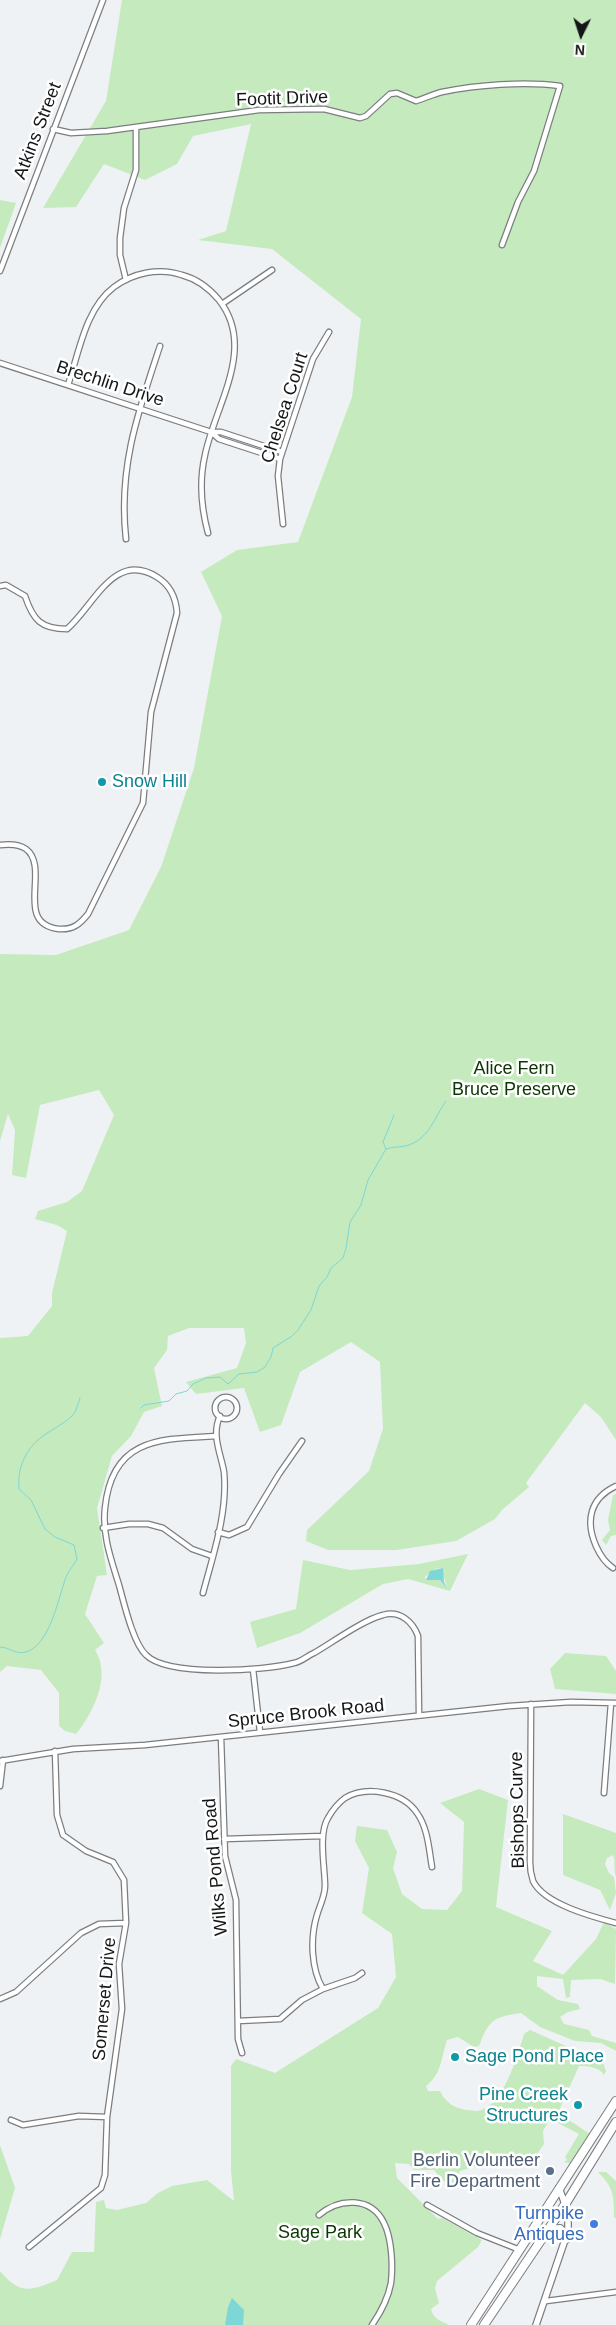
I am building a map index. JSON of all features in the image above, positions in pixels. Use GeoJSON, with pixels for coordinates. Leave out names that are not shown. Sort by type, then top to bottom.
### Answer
{"type":"FeatureCollection","features":[{"type":"Feature","properties":{"kind":"highway"},"geometry":{"type":"LineString","coordinates":[[471,2325],[616,2101]]}},
{"type":"Feature","properties":{"kind":"highway"},"geometry":{"type":"LineString","coordinates":[[484,2325],[566,2203],[616,2122]]}},
{"type":"Feature","properties":{"kind":"highway"},"geometry":{"type":"LineString","coordinates":[[548,2230],[560,2229],[566,2239]]}},
{"type":"Feature","properties":{"kind":"street","name":"Atkins Street"},"geometry":{"type":"LineString","coordinates":[[0,271],[103,0]]}},
{"type":"Feature","properties":{"kind":"street","name":"Footit Drive"},"geometry":{"type":"LineString","coordinates":[[53,129],[64,133],[79,133],[259,110],[324,109],[360,118],[366,116],[390,94],[397,93],[416,101],[442,92],[486,87],[546,84],[560,86],[534,171],[518,202],[502,245]]}},
{"type":"Feature","properties":{"kind":"street"},"geometry":{"type":"LineString","coordinates":[[126,280],[120,255],[120,238],[124,208],[136,163],[136,127]]}},
{"type":"Feature","properties":{"kind":"street"},"geometry":{"type":"LineString","coordinates":[[222,304],[272,270]]}},
{"type":"Feature","properties":{"kind":"street"},"geometry":{"type":"LineString","coordinates":[[68,385],[95,309],[111,290],[126,280],[151,272],[177,273],[200,283],[222,304],[233,327],[235,352],[203,462],[202,505],[208,533]]}},
{"type":"Feature","properties":{"kind":"street","name":"Chelsea Court"},"geometry":{"type":"LineString","coordinates":[[282,524],[278,470],[280,459],[313,359],[329,332]]}},
{"type":"Feature","properties":{"kind":"street"},"geometry":{"type":"LineString","coordinates":[[126,539],[124,499],[129,447],[160,346]]}},
{"type":"Feature","properties":{"kind":"street","name":"Brechlin Drive"},"geometry":{"type":"LineString","coordinates":[[0,362],[211,432],[221,432],[282,452]]}},
{"type":"Feature","properties":{"kind":"street","name":"Brechlin Drive"},"geometry":{"type":"LineString","coordinates":[[211,432],[219,439],[280,459]]}},
{"type":"Feature","properties":{"kind":"street"},"geometry":{"type":"LineString","coordinates":[[0,586],[6,585],[25,596],[33,616],[42,624],[52,629],[68,629],[80,618],[112,577],[126,572],[141,571],[155,576],[165,583],[175,599],[177,613],[151,712],[143,803],[88,914],[79,926],[63,930],[50,928],[39,918],[34,902],[34,862],[27,849],[14,844],[0,845]]}},
{"type":"Feature","properties":{"kind":"street"},"geometry":{"type":"LineString","coordinates":[[203,1593],[222,1508],[224,1474],[216,1436],[220,1416],[216,1407],[218,1401],[228,1397],[234,1400],[237,1410],[234,1416],[227,1418],[220,1416]]}},
{"type":"Feature","properties":{"kind":"street"},"geometry":{"type":"LineString","coordinates":[[216,1436],[168,1438],[135,1449],[115,1468],[107,1489],[103,1528],[122,1597],[138,1643],[145,1655],[167,1667],[229,1671],[295,1663],[370,1620],[385,1614],[401,1616],[414,1624],[418,1636],[419,1716]]}},
{"type":"Feature","properties":{"kind":"street"},"geometry":{"type":"LineString","coordinates":[[218,1532],[229,1535],[246,1528],[302,1441]]}},
{"type":"Feature","properties":{"kind":"street"},"geometry":{"type":"LineString","coordinates":[[613,1568],[600,1554],[590,1532],[589,1518],[598,1499],[616,1486]]}},
{"type":"Feature","properties":{"kind":"street"},"geometry":{"type":"LineString","coordinates":[[103,1528],[129,1524],[148,1524],[163,1528],[192,1549],[212,1556]]}},
{"type":"Feature","properties":{"kind":"street"},"geometry":{"type":"LineString","coordinates":[[253,1669],[260,1732]]}},
{"type":"Feature","properties":{"kind":"street","name":"Spruce Brook Road"},"geometry":{"type":"LineString","coordinates":[[2,1760],[55,1751],[221,1737],[531,1704],[584,1701],[614,1703]]}},
{"type":"Feature","properties":{"kind":"street"},"geometry":{"type":"LineString","coordinates":[[604,1792],[614,1703]]}},
{"type":"Feature","properties":{"kind":"street","name":"Bishops Curve"},"geometry":{"type":"LineString","coordinates":[[531,1704],[530,1862],[533,1881],[541,1891],[557,1902],[616,1923]]}},
{"type":"Feature","properties":{"kind":"street","name":"Wilks Pond Road"},"geometry":{"type":"LineString","coordinates":[[221,1737],[225,1856],[236,1900],[238,2039],[242,2053]]}},
{"type":"Feature","properties":{"kind":"street","name":"Somerset Drive"},"geometry":{"type":"LineString","coordinates":[[29,2247],[100,2188],[106,2175],[107,2116],[122,2009],[119,1964],[126,1923],[124,1880],[113,1862],[86,1851],[63,1835],[57,1816],[55,1751]]}},
{"type":"Feature","properties":{"kind":"street"},"geometry":{"type":"LineString","coordinates":[[0,1786],[2,1760]]}},
{"type":"Feature","properties":{"kind":"street"},"geometry":{"type":"LineString","coordinates":[[323,1989],[317,1978],[314,1964],[315,1922],[325,1888],[324,1836],[326,1820],[334,1809],[345,1798],[373,1792],[391,1794],[406,1801],[418,1813],[425,1828],[432,1868]]}},
{"type":"Feature","properties":{"kind":"street"},"geometry":{"type":"LineString","coordinates":[[224,1840],[324,1836]]}},
{"type":"Feature","properties":{"kind":"street"},"geometry":{"type":"LineString","coordinates":[[0,1999],[16,1992],[81,1933],[99,1924],[126,1923]]}},
{"type":"Feature","properties":{"kind":"street"},"geometry":{"type":"LineString","coordinates":[[238,2021],[280,2019],[302,2000],[323,1989],[347,1982],[362,1973]]}},
{"type":"Feature","properties":{"kind":"street"},"geometry":{"type":"LineString","coordinates":[[11,2120],[23,2125],[79,2116],[107,2116]]}},
{"type":"Feature","properties":{"kind":"street"},"geometry":{"type":"LineString","coordinates":[[536,2325],[546,2301],[569,2225],[566,2203],[559,2188]]}},
{"type":"Feature","properties":{"kind":"street"},"geometry":{"type":"LineString","coordinates":[[319,2215],[335,2205],[351,2202],[370,2207],[384,2221],[390,2247],[391,2282],[385,2304],[372,2325]]}},
{"type":"Feature","properties":{"kind":"street"},"geometry":{"type":"LineString","coordinates":[[426,2205],[477,2233],[520,2250]]}},
{"type":"Feature","properties":{"kind":"street"},"geometry":{"type":"LineString","coordinates":[[546,2301],[616,2292]]}},
{"type":"Feature","properties":{"kind":"green space","name":"Alice Fern Bruce Preserve"},"geometry":{"type":"Polygon","coordinates":[[[122,0],[616,0],[616,1440],[601,1417],[585,1403],[526,1483],[529,1487],[502,1510],[495,1519],[456,1541],[396,1550],[328,1550],[306,1541],[307,1530],[369,1471],[383,1429],[380,1362],[351,1342],[300,1372],[281,1425],[260,1432],[244,1388],[196,1394],[186,1382],[237,1368],[246,1343],[244,1328],[189,1328],[168,1336],[167,1350],[154,1368],[162,1406],[144,1412],[131,1436],[112,1456],[97,1508],[107,1575],[97,1576],[85,1614],[104,1643],[95,1650],[100,1660],[101,1682],[89,1716],[76,1734],[65,1731],[59,1726],[59,1693],[41,1670],[7,1666],[0,1672],[0,1338],[28,1336],[52,1306],[52,1293],[67,1231],[57,1225],[35,1219],[38,1211],[67,1202],[82,1191],[114,1115],[99,1090],[40,1105],[26,1178],[12,1175],[15,1130],[8,1114],[0,1141],[0,954],[56,955],[129,930],[161,867],[194,768],[222,616],[201,572],[237,550],[298,542],[352,397],[361,319],[272,249],[198,240],[226,231],[251,124],[193,136],[177,164],[145,180],[104,164],[76,207],[43,208],[106,101],[122,0]]]}},
{"type":"Feature","properties":{"kind":"green space"},"geometry":{"type":"Polygon","coordinates":[[[0,200],[16,203],[0,248],[0,200]]]}},
{"type":"Feature","properties":{"kind":"green space"},"geometry":{"type":"Polygon","coordinates":[[[616,1494],[616,1535],[611,1536],[606,1545],[602,1540],[610,1530],[608,1520],[613,1495],[616,1494]]]}},
{"type":"Feature","properties":{"kind":"green space"},"geometry":{"type":"Polygon","coordinates":[[[468,1554],[450,1591],[408,1579],[383,1584],[300,1633],[257,1648],[250,1622],[296,1609],[303,1560],[350,1570],[419,1564],[468,1554]],[[441,1568],[435,1569],[425,1577],[426,1580],[440,1580],[447,1587],[441,1568]]]}},
{"type":"Feature","properties":{"kind":"green space"},"geometry":{"type":"Polygon","coordinates":[[[565,1653],[606,1656],[616,1671],[616,1694],[555,1689],[550,1669],[565,1653]]]}},
{"type":"Feature","properties":{"kind":"green space","name":"Sage Park"},"geometry":{"type":"Polygon","coordinates":[[[479,1789],[508,1800],[496,1907],[552,1931],[533,1961],[563,1975],[596,1939],[604,1922],[616,1929],[615,1984],[600,1979],[571,1980],[570,1997],[566,1998],[563,1979],[537,1976],[537,1986],[558,2000],[578,2004],[580,2009],[568,2012],[560,2017],[564,2024],[589,2030],[592,2036],[616,2043],[616,2051],[601,2043],[575,2041],[540,2027],[521,2013],[504,2016],[493,2021],[486,2030],[479,2046],[474,2047],[458,2037],[447,2040],[438,2071],[426,2086],[428,2091],[440,2091],[450,2104],[466,2110],[478,2111],[487,2107],[495,2100],[508,2079],[524,2034],[530,2030],[566,2046],[572,2053],[602,2059],[606,2071],[604,2075],[596,2069],[579,2066],[558,2113],[590,2134],[571,2164],[564,2162],[567,2160],[565,2157],[579,2134],[550,2119],[543,2131],[544,2144],[528,2167],[497,2165],[494,2161],[460,2171],[452,2185],[442,2180],[434,2170],[414,2170],[409,2164],[395,2163],[397,2178],[438,2219],[442,2218],[482,2240],[478,2247],[437,2281],[435,2288],[439,2303],[431,2309],[432,2313],[440,2321],[449,2325],[0,2325],[0,2271],[14,2284],[26,2289],[40,2287],[57,2280],[72,2252],[94,2252],[96,2202],[104,2200],[106,2208],[117,2210],[146,2203],[158,2193],[172,2186],[207,2180],[234,2201],[231,2171],[231,2066],[236,2059],[275,2073],[378,2008],[396,1977],[392,1934],[362,1913],[369,1868],[355,1841],[357,1826],[387,1830],[397,1852],[393,1868],[402,1894],[422,1909],[447,1910],[462,1891],[464,1822],[440,1803],[479,1789]]]}},
{"type":"Feature","properties":{"kind":"green space"},"geometry":{"type":"Polygon","coordinates":[[[563,1814],[616,1833],[616,1877],[613,1855],[607,1858],[605,1864],[609,1873],[614,1877],[616,1893],[610,1910],[600,1890],[563,1875],[563,1814]]]}},
{"type":"Feature","properties":{"kind":"green space"},"geometry":{"type":"Polygon","coordinates":[[[0,2145],[15,2188],[0,2239],[0,2145]]]}},
{"type":"Feature","properties":{"kind":"green space"},"geometry":{"type":"Polygon","coordinates":[[[598,2172],[606,2172],[616,2181],[616,2218],[614,2218],[612,2193],[598,2172]]]}},
{"type":"Feature","properties":{"kind":"water"},"geometry":{"type":"Polygon","coordinates":[[[443,1568],[444,1582],[447,1588],[440,1580],[426,1580],[430,1571],[443,1568]]]}},
{"type":"Feature","properties":{"kind":"water"},"geometry":{"type":"Polygon","coordinates":[[[232,2298],[244,2310],[243,2325],[225,2325],[228,2307],[232,2298]]]}},
{"type":"Feature","properties":{"kind":"waterway"},"geometry":{"type":"LineString","coordinates":[[386,1149],[416,1142],[427,1132],[446,1101]]}},
{"type":"Feature","properties":{"kind":"waterway"},"geometry":{"type":"LineString","coordinates":[[141,1408],[144,1405],[169,1401],[176,1394],[187,1391],[193,1384],[206,1378],[220,1377],[228,1384],[239,1374],[257,1372],[265,1367],[271,1357],[273,1348],[298,1330],[311,1310],[319,1286],[327,1277],[331,1268],[343,1258],[350,1222],[361,1205],[368,1180],[386,1149],[383,1142],[394,1115]]}},
{"type":"Feature","properties":{"kind":"waterway"},"geometry":{"type":"LineString","coordinates":[[0,1647],[22,1653],[34,1648],[46,1633],[55,1612],[66,1576],[77,1559],[74,1545],[55,1537],[45,1529],[31,1500],[19,1489],[19,1481],[21,1466],[32,1446],[72,1416],[80,1398]]}},
{"type":"Feature","properties":{"kind":"place","name":"Snow Hill"},"geometry":{"type":"Point","coordinates":[102,782]}},
{"type":"Feature","properties":{"kind":"place","name":"Sage Pond Place"},"geometry":{"type":"Point","coordinates":[455,2057]}},
{"type":"Feature","properties":{"kind":"place","name":"Pine Creek Structures"},"geometry":{"type":"Point","coordinates":[578,2105]}},
{"type":"Feature","properties":{"kind":"place","name":"Berlin Volunteer Fire Department"},"geometry":{"type":"Point","coordinates":[550,2171]}},
{"type":"Feature","properties":{"kind":"place","name":"Turnpike Antiques"},"geometry":{"type":"Point","coordinates":[594,2224]}}]}
